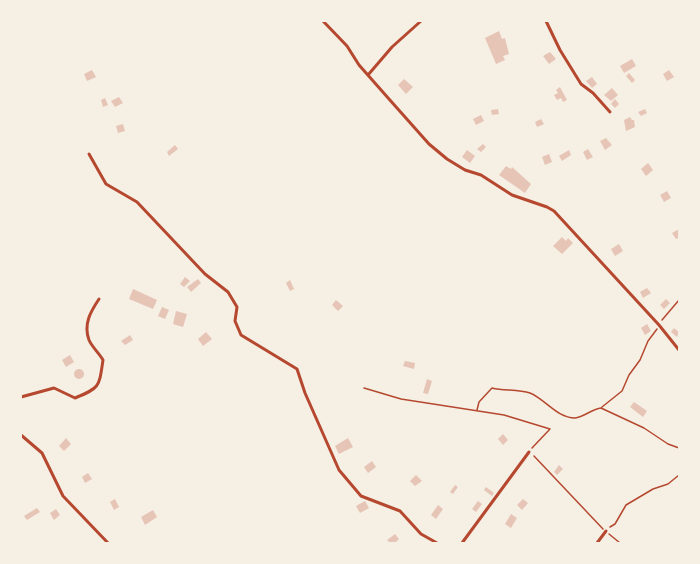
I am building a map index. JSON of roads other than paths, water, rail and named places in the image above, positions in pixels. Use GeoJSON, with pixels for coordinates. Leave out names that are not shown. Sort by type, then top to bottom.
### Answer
{"type":"FeatureCollection","features":[{"type":"Feature","properties":{"kind":"street"},"geometry":{"type":"LineString","coordinates":[[323,21],[347,46],[368,75],[429,144],[465,170],[481,175],[512,195],[554,211],[679,350]]}},
{"type":"Feature","properties":{"kind":"street"},"geometry":{"type":"LineString","coordinates":[[368,75],[392,47],[421,21]]}},
{"type":"Feature","properties":{"kind":"street"},"geometry":{"type":"LineString","coordinates":[[546,21],[560,50],[581,84],[593,93],[610,112]]}},
{"type":"Feature","properties":{"kind":"street"},"geometry":{"type":"LineString","coordinates":[[89,154],[106,184],[137,202],[205,274],[228,292],[237,307],[235,321],[241,335],[297,369],[305,393],[339,470],[361,496],[400,511],[421,534],[437,543]]}},
{"type":"Feature","properties":{"kind":"street"},"geometry":{"type":"LineString","coordinates":[[21,397],[54,388],[74,399],[93,390],[99,384],[103,360],[90,341],[88,329],[90,312],[99,299]]}},
{"type":"Feature","properties":{"kind":"street"},"geometry":{"type":"LineString","coordinates":[[21,435],[42,453],[63,496],[108,543]]}},
{"type":"Feature","properties":{"kind":"street"},"geometry":{"type":"LineString","coordinates":[[462,543],[530,452]]}},
{"type":"Feature","properties":{"kind":"street"},"geometry":{"type":"LineString","coordinates":[[597,543],[606,531]]}}]}
